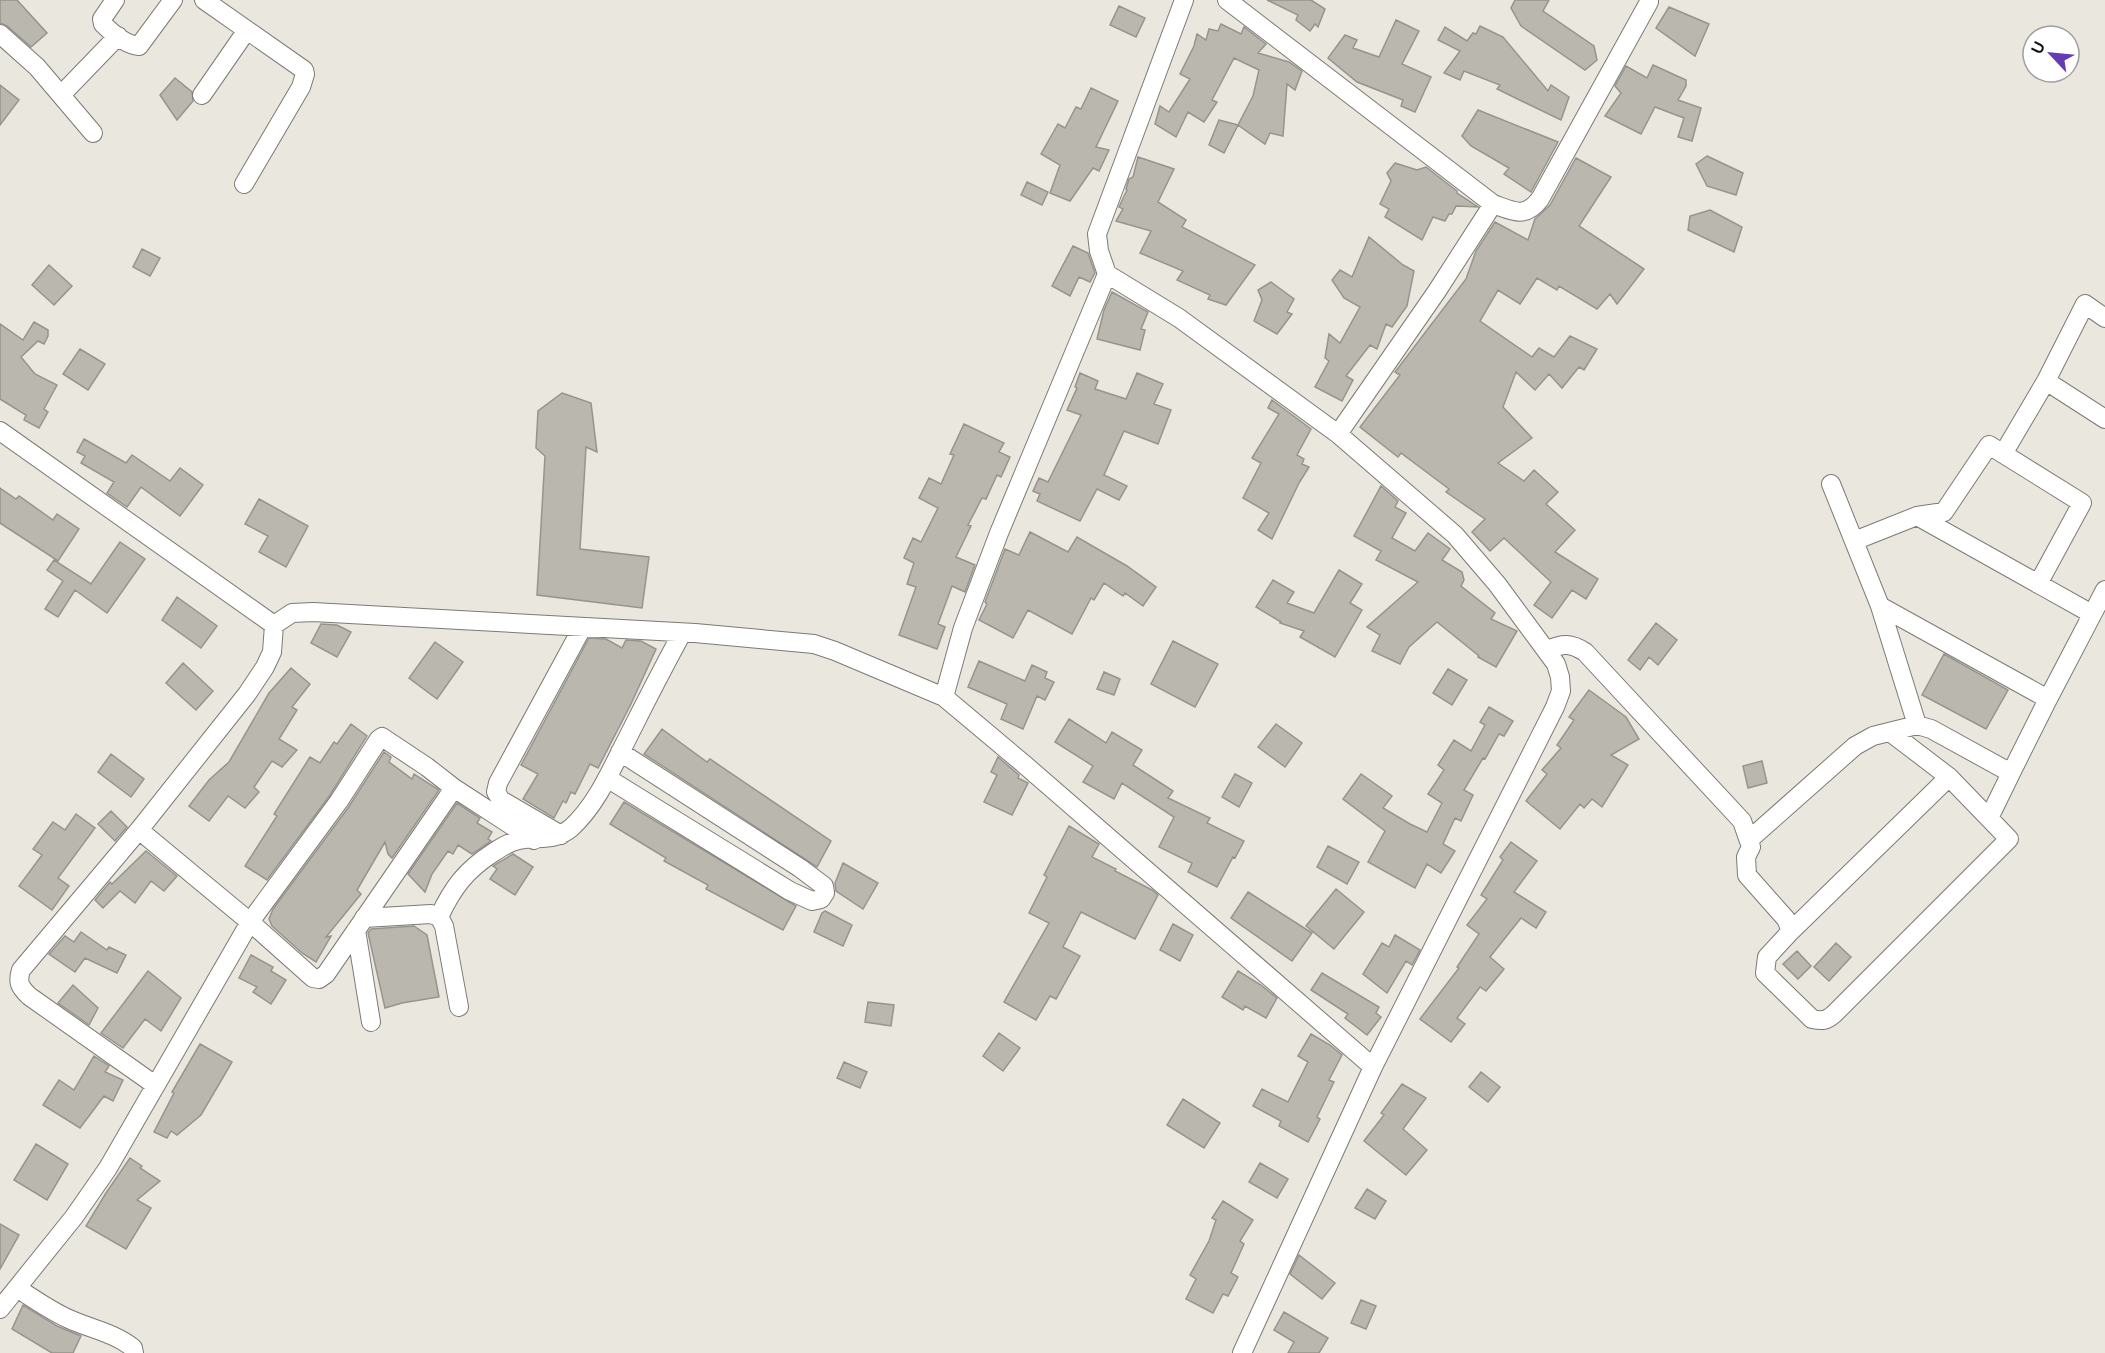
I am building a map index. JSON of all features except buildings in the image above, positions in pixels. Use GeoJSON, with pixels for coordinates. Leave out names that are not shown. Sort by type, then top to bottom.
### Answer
{"type":"FeatureCollection","features":[{"type":"Feature","properties":{"kind":"street"},"geometry":{"type":"LineString","coordinates":[[115,0],[102,19],[103,24],[133,46],[139,46],[173,0]]}},
{"type":"Feature","properties":{"kind":"street"},"geometry":{"type":"LineString","coordinates":[[204,0],[304,70],[306,74],[301,87],[244,184]]}},
{"type":"Feature","properties":{"kind":"street"},"geometry":{"type":"LineString","coordinates":[[1184,0],[1097,234],[1099,251],[1107,274],[1179,318],[1338,434],[1455,535],[1497,584],[1548,650],[1556,664],[1561,691],[1373,1067],[1242,1353]]}},
{"type":"Feature","properties":{"kind":"street"},"geometry":{"type":"LineString","coordinates":[[1227,0],[1493,204],[1512,211],[1525,212],[1540,200],[1649,2]]}},
{"type":"Feature","properties":{"kind":"street"},"geometry":{"type":"LineString","coordinates":[[202,95],[247,30]]}},
{"type":"Feature","properties":{"kind":"street"},"geometry":{"type":"LineString","coordinates":[[0,34],[37,67],[93,133]]}},
{"type":"Feature","properties":{"kind":"street"},"geometry":{"type":"LineString","coordinates":[[61,95],[118,36]]}},
{"type":"Feature","properties":{"kind":"street"},"geometry":{"type":"LineString","coordinates":[[1338,434],[1437,291],[1493,204]]}},
{"type":"Feature","properties":{"kind":"street"},"geometry":{"type":"LineString","coordinates":[[945,697],[963,628],[999,533],[1107,274]]}},
{"type":"Feature","properties":{"kind":"street"},"geometry":{"type":"LineString","coordinates":[[2003,454],[2046,381],[2085,304],[2105,318]]}},
{"type":"Feature","properties":{"kind":"street"},"geometry":{"type":"LineString","coordinates":[[2046,381],[2105,419]]}},
{"type":"Feature","properties":{"kind":"street"},"geometry":{"type":"LineString","coordinates":[[0,431],[273,625]]}},
{"type":"Feature","properties":{"kind":"street"},"geometry":{"type":"LineString","coordinates":[[1854,541],[1917,516],[1944,512],[1989,445],[2082,503],[2038,584]]}},
{"type":"Feature","properties":{"kind":"street"},"geometry":{"type":"LineString","coordinates":[[1831,484],[1880,606],[1917,725]]}},
{"type":"Feature","properties":{"kind":"street"},"geometry":{"type":"LineString","coordinates":[[1917,516],[2092,614]]}},
{"type":"Feature","properties":{"kind":"street"},"geometry":{"type":"LineString","coordinates":[[1989,818],[2105,590]]}},
{"type":"Feature","properties":{"kind":"street"},"geometry":{"type":"LineString","coordinates":[[1880,606],[2048,699]]}},
{"type":"Feature","properties":{"kind":"street"},"geometry":{"type":"LineString","coordinates":[[273,625],[292,612],[302,612],[682,633],[814,644],[835,651],[945,697],[1373,1067]]}},
{"type":"Feature","properties":{"kind":"street"},"geometry":{"type":"LineString","coordinates":[[155,1085],[29,996],[20,987],[18,979],[21,970],[139,830],[247,694],[272,652],[273,625]]}},
{"type":"Feature","properties":{"kind":"street"},"geometry":{"type":"LineString","coordinates":[[561,835],[501,800],[496,792],[498,783],[582,628]]}},
{"type":"Feature","properties":{"kind":"street"},"geometry":{"type":"LineString","coordinates":[[439,917],[463,876],[476,863],[506,844],[561,835],[580,819],[607,778],[682,633]]}},
{"type":"Feature","properties":{"kind":"street"},"geometry":{"type":"LineString","coordinates":[[1548,650],[1560,644],[1573,645],[1585,652],[1742,821],[1751,847],[1746,857],[1747,875],[1786,919],[1791,932]]}},
{"type":"Feature","properties":{"kind":"street"},"geometry":{"type":"LineString","coordinates":[[1750,839],[1855,746],[1874,736],[1917,725],[1931,729],[2011,773]]}},
{"type":"Feature","properties":{"kind":"street"},"geometry":{"type":"LineString","coordinates":[[1890,732],[1949,777],[2009,839],[1828,1020],[1812,1019],[1765,973],[1767,957],[1949,777]]}},
{"type":"Feature","properties":{"kind":"street"},"geometry":{"type":"LineString","coordinates":[[0,1309],[74,1217],[108,1168],[250,922],[339,801],[379,739],[385,738],[454,788],[534,840]]}},
{"type":"Feature","properties":{"kind":"street"},"geometry":{"type":"LineString","coordinates":[[607,778],[790,891],[812,901],[820,899],[825,893],[825,886],[620,752]]}},
{"type":"Feature","properties":{"kind":"street"},"geometry":{"type":"LineString","coordinates":[[139,830],[250,922],[309,976],[319,979],[326,974],[454,788]]}},
{"type":"Feature","properties":{"kind":"street"},"geometry":{"type":"LineString","coordinates":[[360,924],[431,914],[439,917],[444,926],[459,1007]]}},
{"type":"Feature","properties":{"kind":"street"},"geometry":{"type":"LineString","coordinates":[[360,924],[371,1022]]}},
{"type":"Feature","properties":{"kind":"street"},"geometry":{"type":"LineString","coordinates":[[16,1288],[70,1320],[125,1341],[133,1348],[134,1353]]}}]}
